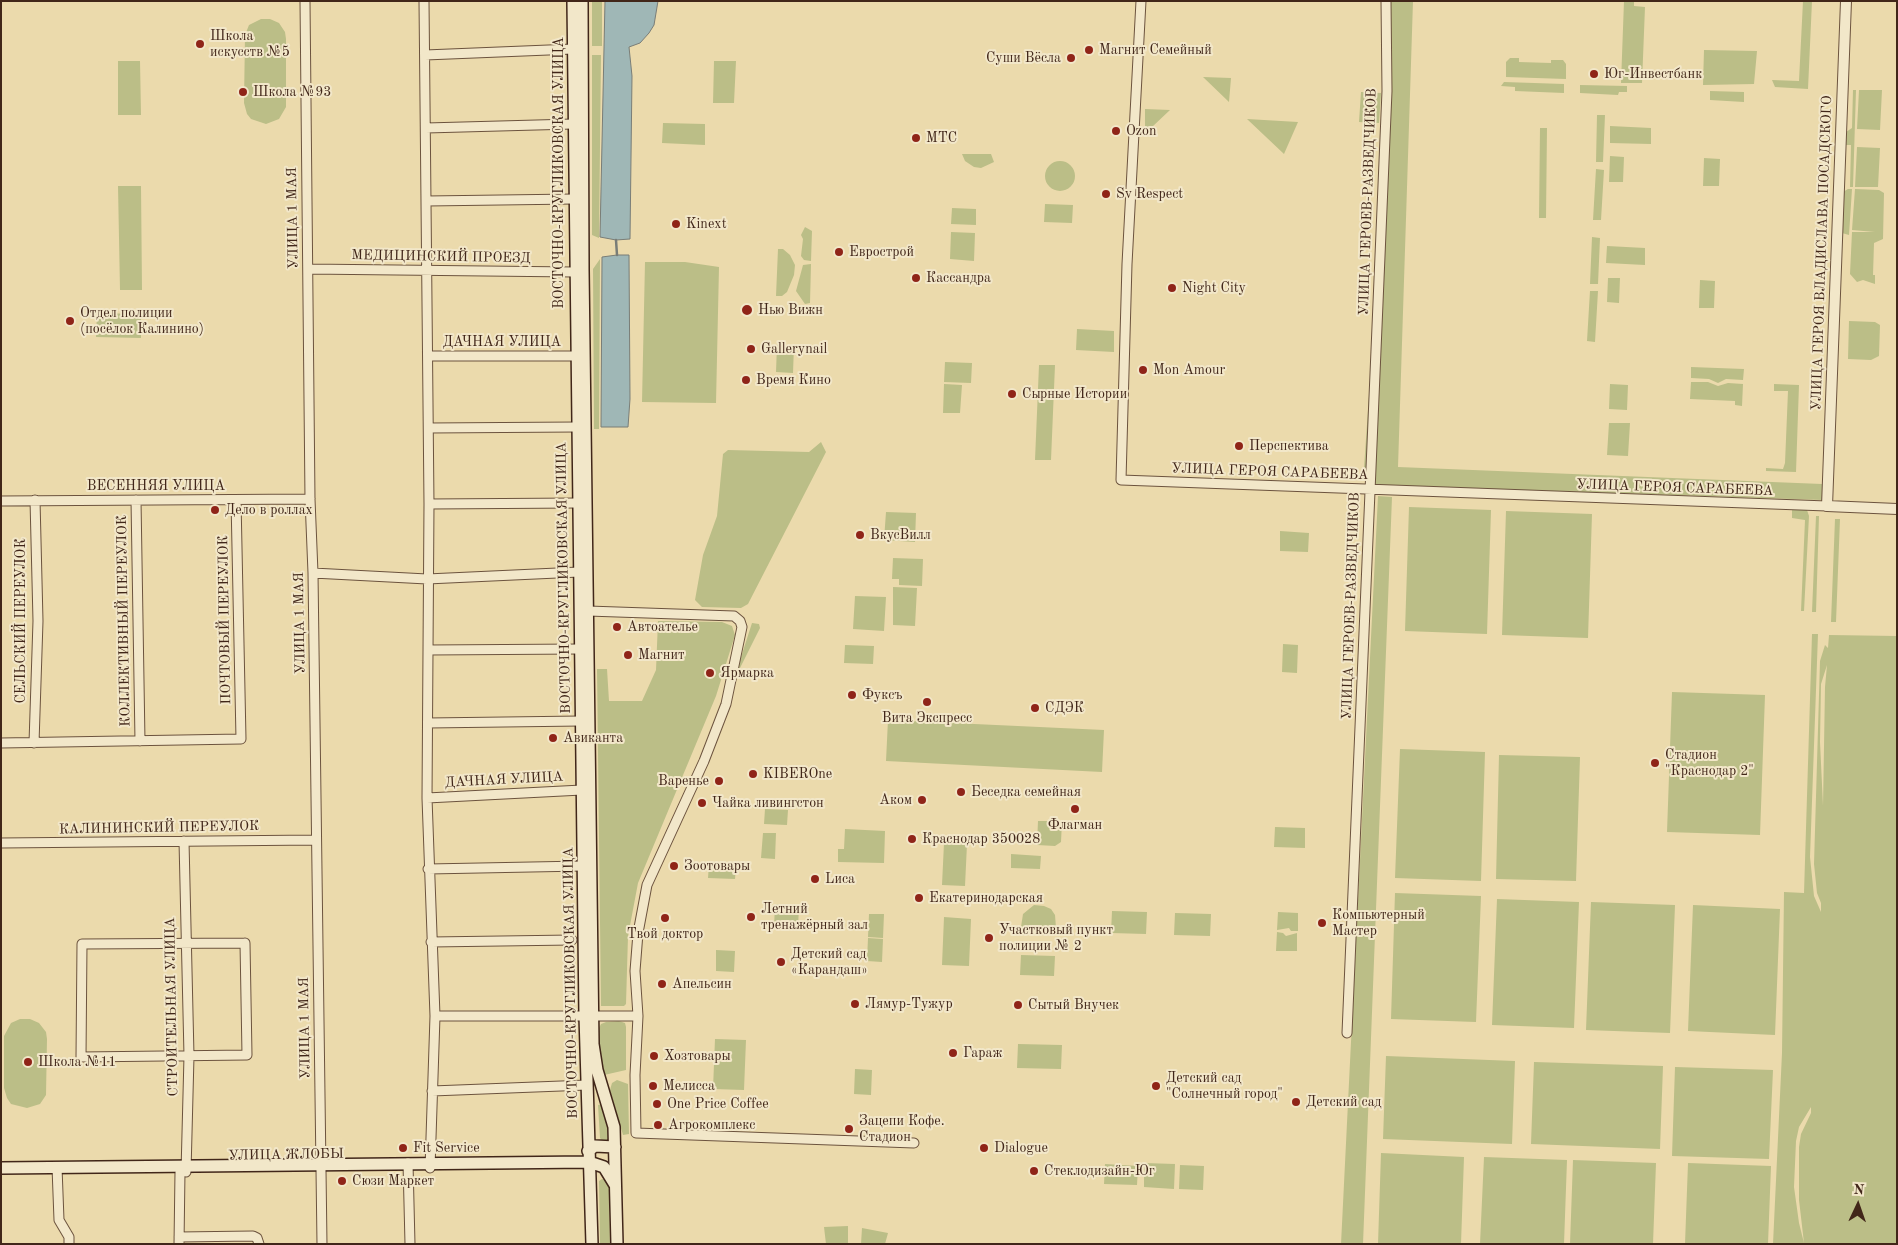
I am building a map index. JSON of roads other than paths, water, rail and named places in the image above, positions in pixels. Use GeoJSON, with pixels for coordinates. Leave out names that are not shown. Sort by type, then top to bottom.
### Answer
{"type":"FeatureCollection","features":[{"type":"Feature","properties":{"kind":"main road","name":"ВОСТОЧНО-КРУГЛИКОВСКАЯ УЛИЦА"},"geometry":{"type":"LineString","coordinates":[[573,1],[574,272],[583,866],[590,1012],[595,1061],[614,1127],[617,1244]]}},
{"type":"Feature","properties":{"kind":"main road","name":"ВОСТОЧНО-КРУГЛИКОВСКАЯ УЛИЦА"},"geometry":{"type":"LineString","coordinates":[[582,1],[582,270],[588,611],[590,1012],[587,1085],[592,1244]]}},
{"type":"Feature","properties":{"kind":"main road","name":"УЛИЦА ЖЛОБЫ"},"geometry":{"type":"LineString","coordinates":[[1,1174],[58,1171],[408,1166],[589,1156],[595,1146],[615,1147]]}},
{"type":"Feature","properties":{"kind":"main road"},"geometry":{"type":"LineString","coordinates":[[589,1156],[601,1164],[616,1187]]}},
{"type":"Feature","properties":{"kind":"main road","name":"УЛИЦА ЖЛОБЫ"},"geometry":{"type":"LineString","coordinates":[[430,1165],[571,1167],[581,1170],[589,1180]]}},
{"type":"Feature","properties":{"kind":"main road","name":"УЛИЦА ЖЛОБЫ"},"geometry":{"type":"LineString","coordinates":[[1,1168],[58,1171]]}},
{"type":"Feature","properties":{"kind":"street","name":"УЛИЦА 1 МАЯ"},"geometry":{"type":"LineString","coordinates":[[305,1],[310,499],[313,574],[322,1244]]}},
{"type":"Feature","properties":{"kind":"street","name":"ДАЧНАЯ УЛИЦА"},"geometry":{"type":"LineString","coordinates":[[424,1],[429,428],[427,798],[428,869],[435,1016],[430,1165]]}},
{"type":"Feature","properties":{"kind":"street","name":"УЛИЦА ГЕРОЯ САРАБЕЕВА"},"geometry":{"type":"LineString","coordinates":[[1141,1],[1127,264],[1121,480],[1897,509]]}},
{"type":"Feature","properties":{"kind":"street","name":"УЛИЦА ГЕРОЕВ-РАЗВЕДЧИКОВ"},"geometry":{"type":"LineString","coordinates":[[1347,1033],[1387,91],[1386,1]]}},
{"type":"Feature","properties":{"kind":"street","name":"УЛИЦА ГЕРОЯ ВЛАДИСЛАВА ПОСАДСКОГО"},"geometry":{"type":"LineString","coordinates":[[1826,506],[1846,1]]}},
{"type":"Feature","properties":{"kind":"street"},"geometry":{"type":"LineString","coordinates":[[425,56],[573,49]]}},
{"type":"Feature","properties":{"kind":"street"},"geometry":{"type":"LineString","coordinates":[[426,128],[573,124]]}},
{"type":"Feature","properties":{"kind":"street"},"geometry":{"type":"LineString","coordinates":[[427,201],[574,200]]}},
{"type":"Feature","properties":{"kind":"street","name":"МЕДИЦИНСКИЙ ПРОЕЗД"},"geometry":{"type":"LineString","coordinates":[[308,269],[574,272]]}},
{"type":"Feature","properties":{"kind":"street","name":"ДАЧНАЯ УЛИЦА"},"geometry":{"type":"LineString","coordinates":[[428,356],[576,356]]}},
{"type":"Feature","properties":{"kind":"street"},"geometry":{"type":"LineString","coordinates":[[429,428],[576,427]]}},
{"type":"Feature","properties":{"kind":"street","name":"ВЕСЕННЯЯ УЛИЦА"},"geometry":{"type":"LineString","coordinates":[[1,501],[310,499]]}},
{"type":"Feature","properties":{"kind":"street","name":"СЕЛЬСКИЙ ПЕРЕУЛОК"},"geometry":{"type":"LineString","coordinates":[[34,743],[38,621],[35,500]]}},
{"type":"Feature","properties":{"kind":"street","name":"КОЛЛЕКТИВНЫЙ ПЕРЕУЛОК"},"geometry":{"type":"LineString","coordinates":[[136,500],[140,741]]}},
{"type":"Feature","properties":{"kind":"street","name":"ПОЧТОВЫЙ ПЕРЕУЛОК"},"geometry":{"type":"LineString","coordinates":[[140,741],[241,739],[236,500]]}},
{"type":"Feature","properties":{"kind":"street"},"geometry":{"type":"LineString","coordinates":[[429,504],[578,503]]}},
{"type":"Feature","properties":{"kind":"street"},"geometry":{"type":"LineString","coordinates":[[313,574],[427,578],[579,572]]}},
{"type":"Feature","properties":{"kind":"street"},"geometry":{"type":"LineString","coordinates":[[588,611],[734,616],[740,621],[742,627],[726,704],[704,761],[647,885],[636,952],[638,1016],[635,1074],[636,1133],[914,1143]]}},
{"type":"Feature","properties":{"kind":"street"},"geometry":{"type":"LineString","coordinates":[[428,650],[580,649]]}},
{"type":"Feature","properties":{"kind":"street"},"geometry":{"type":"LineString","coordinates":[[428,723],[581,721]]}},
{"type":"Feature","properties":{"kind":"street"},"geometry":{"type":"LineString","coordinates":[[1,743],[140,741]]}},
{"type":"Feature","properties":{"kind":"street","name":"ДАЧНАЯ УЛИЦА"},"geometry":{"type":"LineString","coordinates":[[427,798],[582,790]]}},
{"type":"Feature","properties":{"kind":"street","name":"КАЛИНИНСКИЙ ПЕРЕУЛОК"},"geometry":{"type":"LineString","coordinates":[[1,843],[316,840]]}},
{"type":"Feature","properties":{"kind":"street","name":"СТРОИТЕЛЬНАЯ УЛИЦА"},"geometry":{"type":"LineString","coordinates":[[179,1240],[184,1170],[188,1056],[184,841]]}},
{"type":"Feature","properties":{"kind":"street"},"geometry":{"type":"LineString","coordinates":[[428,869],[583,866]]}},
{"type":"Feature","properties":{"kind":"street"},"geometry":{"type":"LineString","coordinates":[[431,942],[572,940]]}},
{"type":"Feature","properties":{"kind":"street"},"geometry":{"type":"LineString","coordinates":[[245,943],[247,1055],[188,1056],[81,1057],[82,944],[245,943]]}},
{"type":"Feature","properties":{"kind":"street"},"geometry":{"type":"LineString","coordinates":[[435,1016],[590,1012],[638,1016]]}},
{"type":"Feature","properties":{"kind":"street"},"geometry":{"type":"LineString","coordinates":[[432,1091],[587,1085]]}},
{"type":"Feature","properties":{"kind":"street"},"geometry":{"type":"LineString","coordinates":[[408,1166],[410,1244]]}},
{"type":"Feature","properties":{"kind":"street"},"geometry":{"type":"LineString","coordinates":[[58,1171],[59,1220],[69,1237],[69,1244]]}},
{"type":"Feature","properties":{"kind":"street"},"geometry":{"type":"LineString","coordinates":[[179,1240],[253,1236],[257,1238],[259,1244]]}},
{"type":"Feature","properties":{"kind":"water"},"geometry":{"type":"Polygon","coordinates":[[[605,1],[658,1],[654,25],[649,33],[640,43],[629,47],[632,76],[630,239],[616,240],[600,237],[605,1]]]}},
{"type":"Feature","properties":{"kind":"water"},"geometry":{"type":"Polygon","coordinates":[[[629,255],[630,399],[628,427],[601,427],[602,257],[629,255]]]}},
{"type":"Feature","properties":{"kind":"waterway"},"geometry":{"type":"LineString","coordinates":[[616,240],[617,255]]}},
{"type":"Feature","properties":{"kind":"place","name":"Школа искусств №5"},"geometry":{"type":"Point","coordinates":[200,44]}},
{"type":"Feature","properties":{"kind":"place","name":"Магнит Семейный"},"geometry":{"type":"Point","coordinates":[1089,50]}},
{"type":"Feature","properties":{"kind":"place","name":"Суши Вёсла"},"geometry":{"type":"Point","coordinates":[1071,58]}},
{"type":"Feature","properties":{"kind":"place","name":"Юг-Инвестбанк"},"geometry":{"type":"Point","coordinates":[1594,74]}},
{"type":"Feature","properties":{"kind":"place","name":"Школа №93"},"geometry":{"type":"Point","coordinates":[243,92]}},
{"type":"Feature","properties":{"kind":"place","name":"Ozon"},"geometry":{"type":"Point","coordinates":[1116,131]}},
{"type":"Feature","properties":{"kind":"place","name":"МТС"},"geometry":{"type":"Point","coordinates":[916,138]}},
{"type":"Feature","properties":{"kind":"place","name":"Sv Respect"},"geometry":{"type":"Point","coordinates":[1106,194]}},
{"type":"Feature","properties":{"kind":"place","name":"Kinext"},"geometry":{"type":"Point","coordinates":[676,224]}},
{"type":"Feature","properties":{"kind":"place","name":"Еврострой"},"geometry":{"type":"Point","coordinates":[839,252]}},
{"type":"Feature","properties":{"kind":"place","name":"Кассандра"},"geometry":{"type":"Point","coordinates":[916,278]}},
{"type":"Feature","properties":{"kind":"place","name":"Night City"},"geometry":{"type":"Point","coordinates":[1172,288]}},
{"type":"Feature","properties":{"kind":"place","name":"Нью Вижн"},"geometry":{"type":"Point","coordinates":[747,310]}},
{"type":"Feature","properties":{"kind":"place","name":"Отдел полиции (посёлок Калинино)"},"geometry":{"type":"Point","coordinates":[70,321]}},
{"type":"Feature","properties":{"kind":"place","name":"Gallerynail"},"geometry":{"type":"Point","coordinates":[751,349]}},
{"type":"Feature","properties":{"kind":"place","name":"Mon Amour"},"geometry":{"type":"Point","coordinates":[1143,370]}},
{"type":"Feature","properties":{"kind":"place","name":"Время Кино"},"geometry":{"type":"Point","coordinates":[746,380]}},
{"type":"Feature","properties":{"kind":"place","name":"Сырные Истории"},"geometry":{"type":"Point","coordinates":[1012,394]}},
{"type":"Feature","properties":{"kind":"place","name":"Перспектива"},"geometry":{"type":"Point","coordinates":[1239,446]}},
{"type":"Feature","properties":{"kind":"place","name":"Дело в роллах"},"geometry":{"type":"Point","coordinates":[215,510]}},
{"type":"Feature","properties":{"kind":"place","name":"ВкусВилл"},"geometry":{"type":"Point","coordinates":[860,535]}},
{"type":"Feature","properties":{"kind":"place","name":"Автоателье"},"geometry":{"type":"Point","coordinates":[617,627]}},
{"type":"Feature","properties":{"kind":"place","name":"Магнит"},"geometry":{"type":"Point","coordinates":[628,655]}},
{"type":"Feature","properties":{"kind":"place","name":"Ярмарка"},"geometry":{"type":"Point","coordinates":[710,673]}},
{"type":"Feature","properties":{"kind":"place","name":"Фуксъ"},"geometry":{"type":"Point","coordinates":[852,695]}},
{"type":"Feature","properties":{"kind":"place","name":"Вита Экспресс"},"geometry":{"type":"Point","coordinates":[927,702]}},
{"type":"Feature","properties":{"kind":"place","name":"СДЭК"},"geometry":{"type":"Point","coordinates":[1035,708]}},
{"type":"Feature","properties":{"kind":"place","name":"Авиканта"},"geometry":{"type":"Point","coordinates":[553,738]}},
{"type":"Feature","properties":{"kind":"place","name":"Стадион \"Краснодар 2\""},"geometry":{"type":"Point","coordinates":[1655,763]}},
{"type":"Feature","properties":{"kind":"place","name":"KIBEROne"},"geometry":{"type":"Point","coordinates":[753,774]}},
{"type":"Feature","properties":{"kind":"place","name":"Варенье"},"geometry":{"type":"Point","coordinates":[719,781]}},
{"type":"Feature","properties":{"kind":"place","name":"Беседка семейная"},"geometry":{"type":"Point","coordinates":[961,792]}},
{"type":"Feature","properties":{"kind":"place","name":"Аком"},"geometry":{"type":"Point","coordinates":[922,800]}},
{"type":"Feature","properties":{"kind":"place","name":"Чайка ливингстон"},"geometry":{"type":"Point","coordinates":[702,803]}},
{"type":"Feature","properties":{"kind":"place","name":"Флагман"},"geometry":{"type":"Point","coordinates":[1075,809]}},
{"type":"Feature","properties":{"kind":"place","name":"Краснодар 350028"},"geometry":{"type":"Point","coordinates":[912,839]}},
{"type":"Feature","properties":{"kind":"place","name":"Зоотовары"},"geometry":{"type":"Point","coordinates":[674,866]}},
{"type":"Feature","properties":{"kind":"place","name":"Lиса"},"geometry":{"type":"Point","coordinates":[815,879]}},
{"type":"Feature","properties":{"kind":"place","name":"Екатеринодарская"},"geometry":{"type":"Point","coordinates":[919,898]}},
{"type":"Feature","properties":{"kind":"place","name":"Летний тренажёрный зал"},"geometry":{"type":"Point","coordinates":[751,917]}},
{"type":"Feature","properties":{"kind":"place","name":"Твой доктор"},"geometry":{"type":"Point","coordinates":[665,918]}},
{"type":"Feature","properties":{"kind":"place","name":"Компьютерный Мастер"},"geometry":{"type":"Point","coordinates":[1322,923]}},
{"type":"Feature","properties":{"kind":"place","name":"Участковый пункт полиции № 2"},"geometry":{"type":"Point","coordinates":[989,938]}},
{"type":"Feature","properties":{"kind":"place","name":"Детский сад «Карандаш»"},"geometry":{"type":"Point","coordinates":[781,962]}},
{"type":"Feature","properties":{"kind":"place","name":"Апельсин"},"geometry":{"type":"Point","coordinates":[662,984]}},
{"type":"Feature","properties":{"kind":"place","name":"Лямур-Тужур"},"geometry":{"type":"Point","coordinates":[855,1004]}},
{"type":"Feature","properties":{"kind":"place","name":"Сытый Внучек"},"geometry":{"type":"Point","coordinates":[1018,1005]}},
{"type":"Feature","properties":{"kind":"place","name":"Гараж"},"geometry":{"type":"Point","coordinates":[953,1053]}},
{"type":"Feature","properties":{"kind":"place","name":"Хозтовары"},"geometry":{"type":"Point","coordinates":[654,1056]}},
{"type":"Feature","properties":{"kind":"place","name":"Школа №11"},"geometry":{"type":"Point","coordinates":[28,1062]}},
{"type":"Feature","properties":{"kind":"place","name":"Мелисса"},"geometry":{"type":"Point","coordinates":[653,1086]}},
{"type":"Feature","properties":{"kind":"place","name":"Детский сад \"Солнечный город\""},"geometry":{"type":"Point","coordinates":[1156,1086]}},
{"type":"Feature","properties":{"kind":"place","name":"Детский сад"},"geometry":{"type":"Point","coordinates":[1296,1102]}},
{"type":"Feature","properties":{"kind":"place","name":"One Price Coffee"},"geometry":{"type":"Point","coordinates":[657,1104]}},
{"type":"Feature","properties":{"kind":"place","name":"Агрокомплекс"},"geometry":{"type":"Point","coordinates":[658,1125]}},
{"type":"Feature","properties":{"kind":"place","name":"Зацепи Кофе. Стадион"},"geometry":{"type":"Point","coordinates":[849,1129]}},
{"type":"Feature","properties":{"kind":"place","name":"Fit Service"},"geometry":{"type":"Point","coordinates":[403,1148]}},
{"type":"Feature","properties":{"kind":"place","name":"Dialogue"},"geometry":{"type":"Point","coordinates":[984,1148]}},
{"type":"Feature","properties":{"kind":"place","name":"Стеклодизайн-Юг"},"geometry":{"type":"Point","coordinates":[1034,1171]}},
{"type":"Feature","properties":{"kind":"place","name":"Сюзи Маркет"},"geometry":{"type":"Point","coordinates":[342,1181]}}]}
